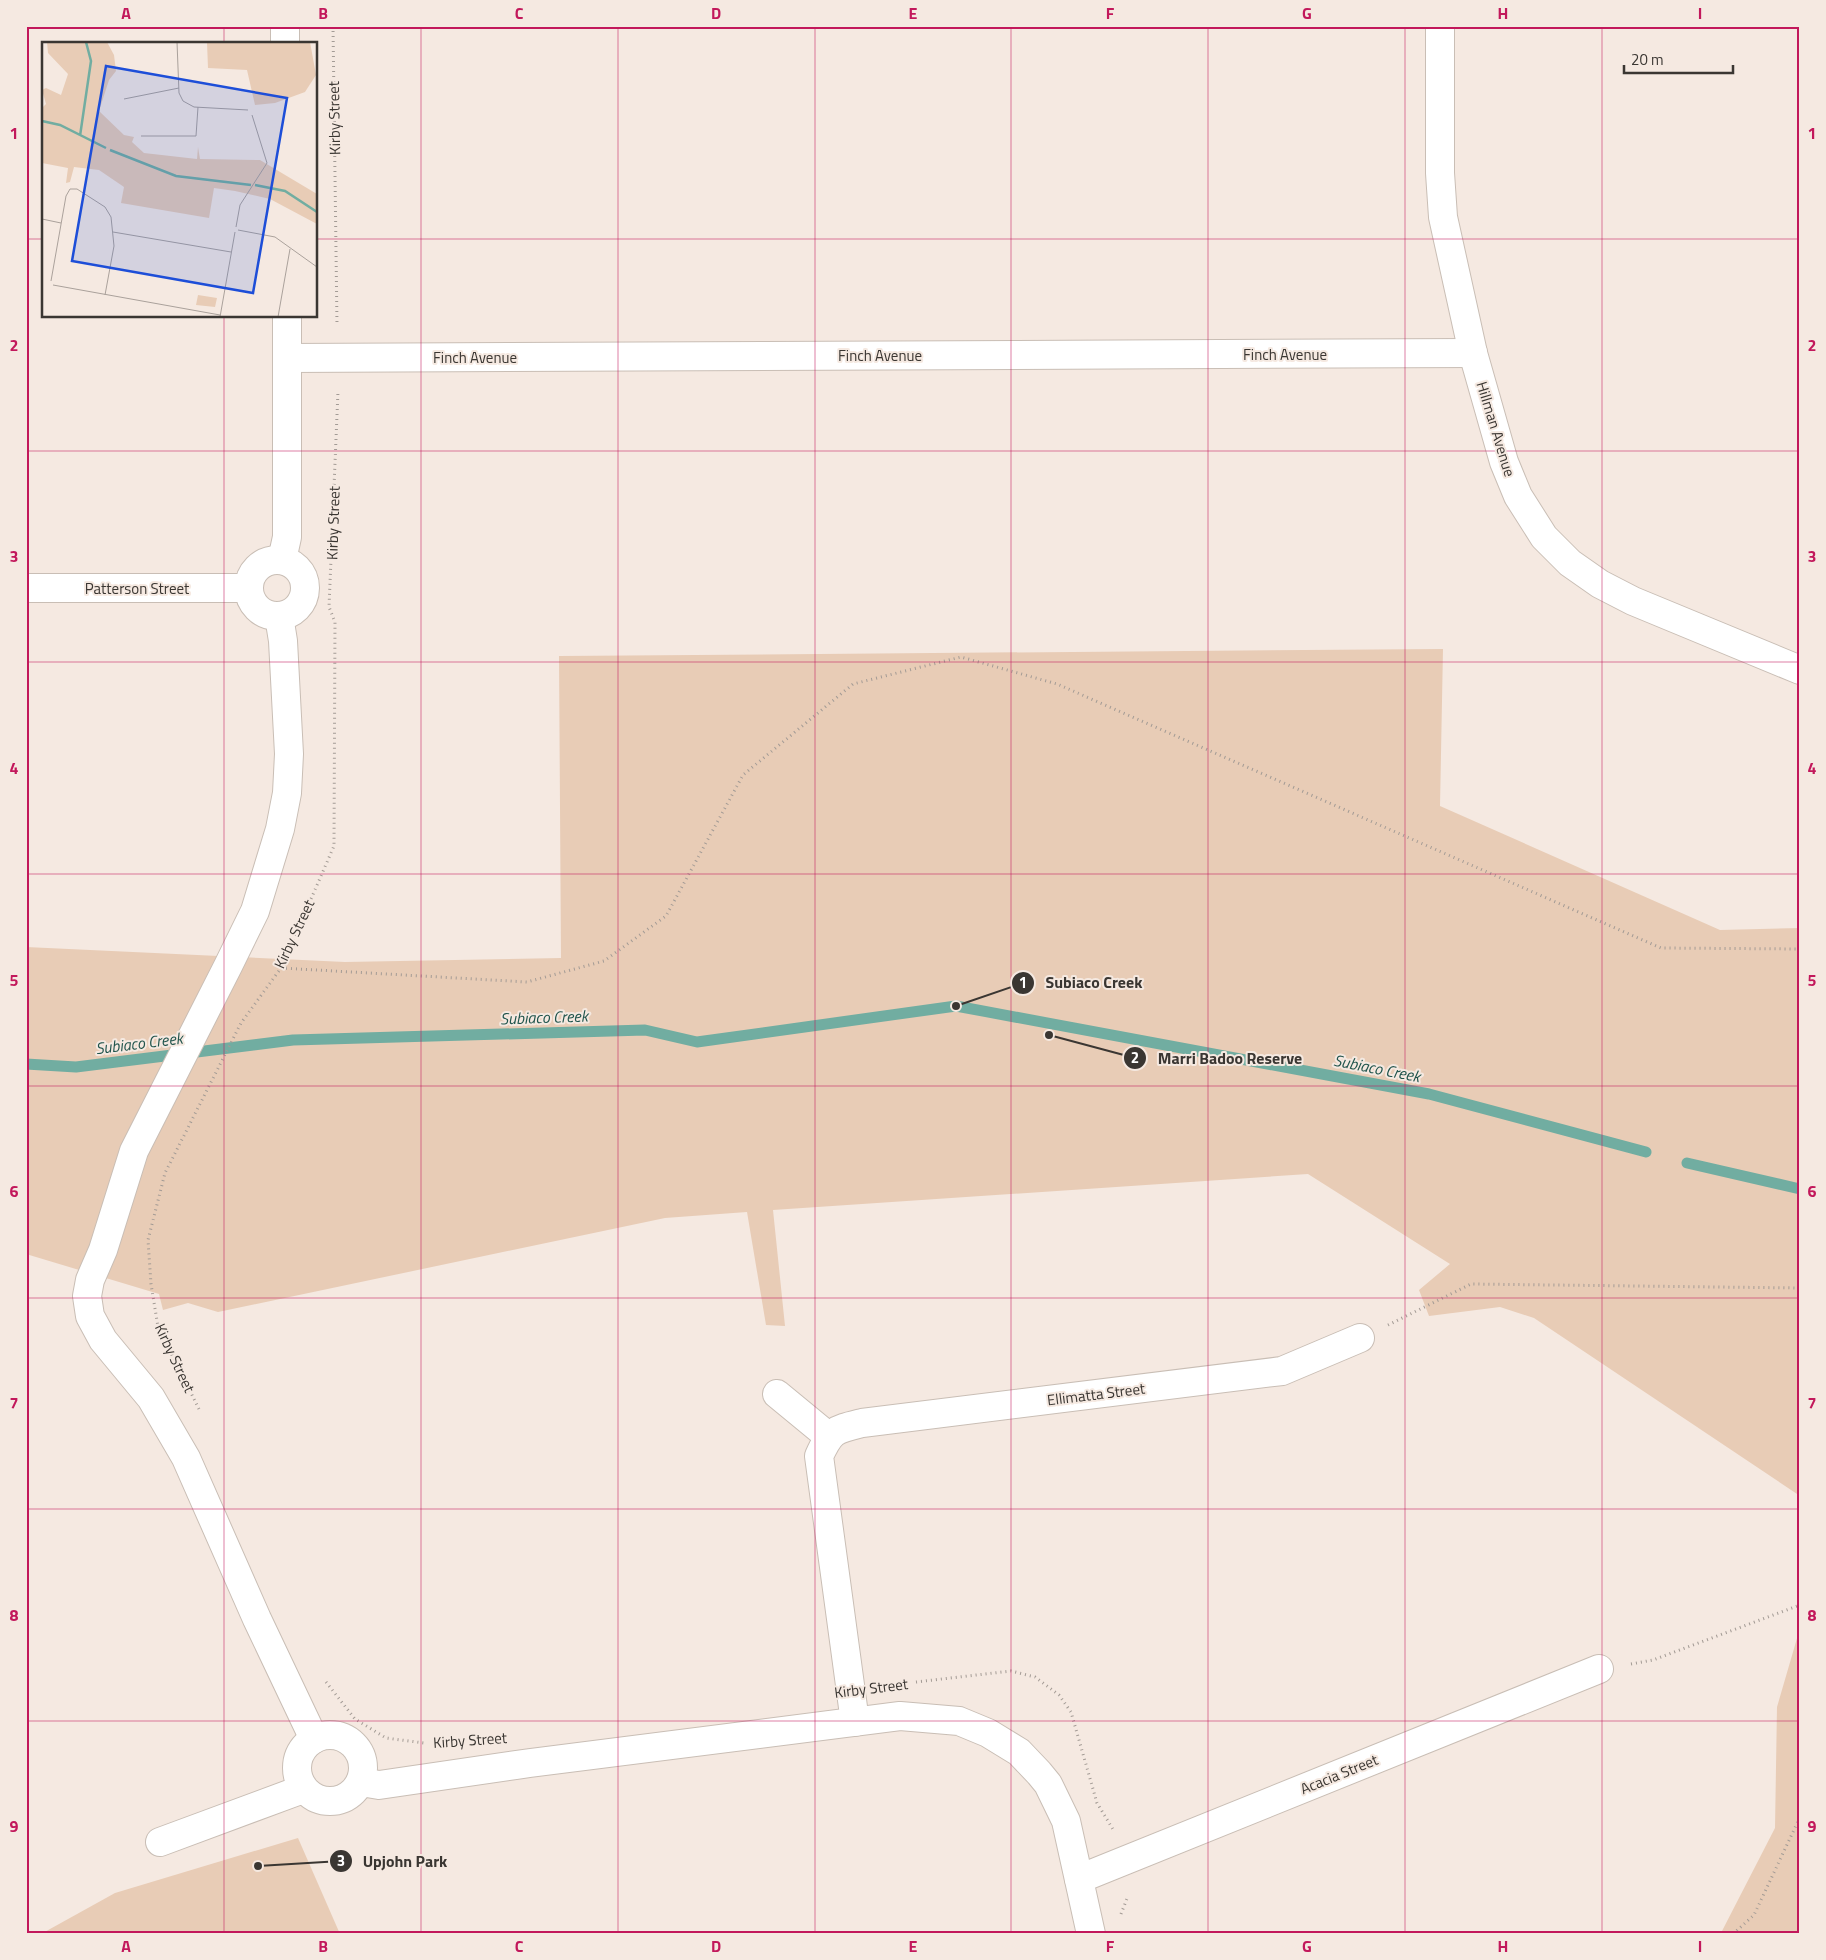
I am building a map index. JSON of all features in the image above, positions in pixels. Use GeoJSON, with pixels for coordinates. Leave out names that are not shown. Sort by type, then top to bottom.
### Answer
{"type":"FeatureCollection","features":[{"type":"Feature","properties":{"kind":"street"},"geometry":{"type":"LineString","coordinates":[[285,26],[285,42]]}},
{"type":"Feature","properties":{"kind":"street","name":"Hillman Avenue"},"geometry":{"type":"LineString","coordinates":[[1440,26],[1440,173],[1443,217],[1473,354],[1504,462],[1518,496],[1544,537],[1570,563],[1600,584],[1633,600],[1800,670]]}},
{"type":"Feature","properties":{"kind":"street"},"geometry":{"type":"LineString","coordinates":[[282,560],[287,537],[287,318]]}},
{"type":"Feature","properties":{"kind":"street","name":"Finch Avenue"},"geometry":{"type":"LineString","coordinates":[[287,358],[1473,354]]}},
{"type":"Feature","properties":{"kind":"street"},"geometry":{"type":"LineString","coordinates":[[282,560],[298,569],[306,585],[302,602],[296,609],[288,614],[279,616],[270,616],[261,612],[250,597],[248,588],[250,578],[263,563],[282,560]]}},
{"type":"Feature","properties":{"kind":"street","name":"Patterson Street"},"geometry":{"type":"LineString","coordinates":[[26,588],[248,588]]}},
{"type":"Feature","properties":{"kind":"street"},"geometry":{"type":"LineString","coordinates":[[279,616],[289,754],[287,793],[280,829],[254,911],[134,1151],[103,1250],[90,1280],[87,1296],[90,1316],[103,1340],[151,1398],[186,1458],[257,1619],[314,1739]]}},
{"type":"Feature","properties":{"kind":"street","name":"Ellimatta Street"},"geometry":{"type":"LineString","coordinates":[[828,1436],[838,1429],[862,1423],[1282,1371],[1360,1338]]}},
{"type":"Feature","properties":{"kind":"street"},"geometry":{"type":"LineString","coordinates":[[777,1394],[828,1436],[819,1456],[856,1722]]}},
{"type":"Feature","properties":{"kind":"street","name":"Acacia Street"},"geometry":{"type":"LineString","coordinates":[[1079,1879],[1599,1669]]}},
{"type":"Feature","properties":{"kind":"street","name":"Kirby Street"},"geometry":{"type":"LineString","coordinates":[[361,1782],[379,1785],[530,1763],[900,1716],[959,1721],[988,1733],[1019,1752],[1048,1784],[1066,1821],[1091,1934]]}},
{"type":"Feature","properties":{"kind":"street"},"geometry":{"type":"LineString","coordinates":[[324,1735],[334,1735],[353,1743],[360,1751],[364,1771],[361,1782],[354,1792],[345,1799],[334,1802],[312,1797],[298,1779],[297,1767],[299,1756],[314,1739],[324,1735]]}},
{"type":"Feature","properties":{"kind":"street"},"geometry":{"type":"LineString","coordinates":[[160,1842],[304,1789]]}},
{"type":"Feature","properties":{"kind":"path","name":"Kirby Street"},"geometry":{"type":"LineString","coordinates":[[201,1414],[158,1327],[151,1284],[148,1240],[165,1173],[242,1023],[280,968],[334,846],[335,622],[330,607],[337,357],[333,26]]}},
{"type":"Feature","properties":{"kind":"path"},"geometry":{"type":"LineString","coordinates":[[280,968],[527,982],[604,961],[666,916],[743,775],[853,684],[961,657],[1057,684],[1661,948],[1800,949]]}},
{"type":"Feature","properties":{"kind":"path"},"geometry":{"type":"LineString","coordinates":[[1360,1338],[1471,1284],[1800,1288]]}},
{"type":"Feature","properties":{"kind":"path"},"geometry":{"type":"LineString","coordinates":[[1599,1669],[1653,1660],[1800,1605]]}},
{"type":"Feature","properties":{"kind":"path","name":"Kirby Street"},"geometry":{"type":"LineString","coordinates":[[908,1683],[1011,1671],[1035,1677],[1060,1695],[1071,1712],[1097,1803],[1113,1829],[1131,1887],[1120,1918]]}},
{"type":"Feature","properties":{"kind":"path","name":"Kirby Street"},"geometry":{"type":"LineString","coordinates":[[322,1674],[326,1683],[355,1719],[386,1738],[430,1744]]}},
{"type":"Feature","properties":{"kind":"path"},"geometry":{"type":"LineString","coordinates":[[1733,1934],[1754,1915],[1800,1817]]}},
{"type":"Feature","properties":{"kind":"shaded area"},"geometry":{"type":"Polygon","coordinates":[[[1443,649],[1440,806],[1720,930],[1800,928],[1800,1496],[1534,1318],[1500,1307],[1429,1316],[1419,1290],[1450,1264],[1308,1174],[773,1210],[785,1326],[766,1325],[747,1212],[665,1218],[218,1312],[188,1303],[163,1310],[159,1294],[26,1254],[26,947],[345,962],[561,958],[559,656],[1443,649]]]}},
{"type":"Feature","properties":{"kind":"shaded area"},"geometry":{"type":"Polygon","coordinates":[[[1800,1628],[1800,1934],[1724,1934],[1722,1931],[1775,1828],[1777,1707],[1800,1628]]]}},
{"type":"Feature","properties":{"kind":"shaded area"},"geometry":{"type":"Polygon","coordinates":[[[298,1838],[340,1934],[41,1934],[115,1893],[298,1838]]]}},
{"type":"Feature","properties":{"kind":"waterway","name":"Subiaco Creek"},"geometry":{"type":"LineString","coordinates":[[26,1064],[76,1067],[293,1040],[645,1030],[697,1042],[956,1006],[1429,1094],[1646,1152]]}},
{"type":"Feature","properties":{"kind":"waterway","name":"Subiaco Creek"},"geometry":{"type":"LineString","coordinates":[[1687,1163],[1800,1189]]}},
{"type":"Feature","properties":{"kind":"place","name":"Subiaco Creek"},"geometry":{"type":"Point","coordinates":[956,1006]}},
{"type":"Feature","properties":{"kind":"place","name":"Marri Badoo Reserve"},"geometry":{"type":"Point","coordinates":[1049,1035]}},
{"type":"Feature","properties":{"kind":"place","name":"Upjohn Park"},"geometry":{"type":"Point","coordinates":[258,1866]}}]}
